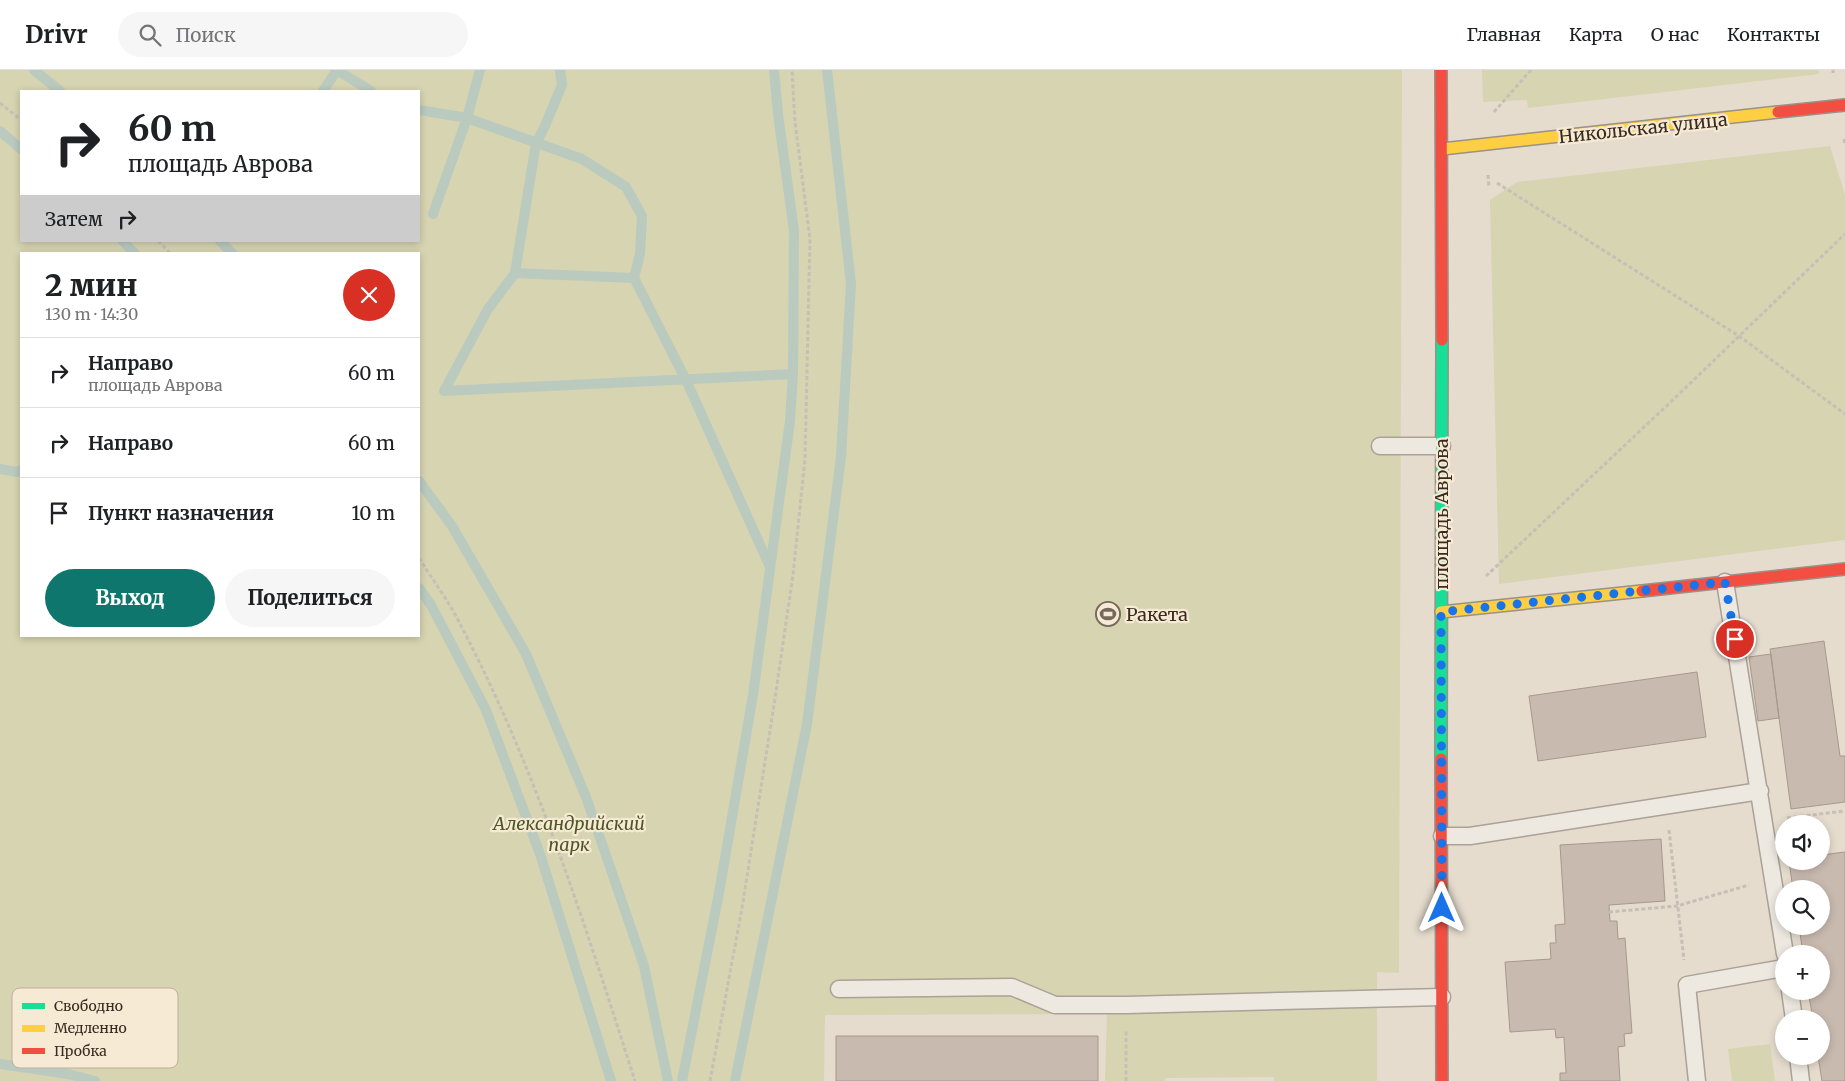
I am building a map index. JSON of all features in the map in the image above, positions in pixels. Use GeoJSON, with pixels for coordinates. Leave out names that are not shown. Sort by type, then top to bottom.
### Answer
{"type":"FeatureCollection","features":[{"type":"Feature","properties":{"kind":"street","name":"площадь Аврова"},"geometry":{"type":"LineString","coordinates":[[1441,70],[1441,612],[1845,569]]}},
{"type":"Feature","properties":{"kind":"street","name":"Никольская улица"},"geometry":{"type":"LineString","coordinates":[[1442,149],[1845,105]]}},
{"type":"Feature","properties":{"kind":"street"},"geometry":{"type":"LineString","coordinates":[[1441,612],[1442,1081]]}},
{"type":"Feature","properties":{"kind":"lane"},"geometry":{"type":"LineString","coordinates":[[1380,446],[1442,446]]}},
{"type":"Feature","properties":{"kind":"lane"},"geometry":{"type":"LineString","coordinates":[[1725,582],[1784,945]]}},
{"type":"Feature","properties":{"kind":"lane"},"geometry":{"type":"LineString","coordinates":[[1442,836],[1470,836],[1760,791]]}},
{"type":"Feature","properties":{"kind":"lane"},"geometry":{"type":"LineString","coordinates":[[1697,1081],[1687,985],[1775,970]]}},
{"type":"Feature","properties":{"kind":"lane"},"geometry":{"type":"LineString","coordinates":[[839,989],[1012,987],[1055,1004],[1127,1005],[1442,997]]}},
{"type":"Feature","properties":{"kind":"lane"},"geometry":{"type":"LineString","coordinates":[[1799,1065],[1801,1081]]}},
{"type":"Feature","properties":{"kind":"path"},"geometry":{"type":"LineString","coordinates":[[710,1081],[742,908],[774,705],[793,575],[806,460],[810,239],[795,122],[792,70]]}},
{"type":"Feature","properties":{"kind":"path"},"geometry":{"type":"LineString","coordinates":[[1494,112],[1531,70]]}},
{"type":"Feature","properties":{"kind":"path"},"geometry":{"type":"LineString","coordinates":[[0,103],[20,119]]}},
{"type":"Feature","properties":{"kind":"path"},"geometry":{"type":"LineString","coordinates":[[1844,139],[1845,144]]}},
{"type":"Feature","properties":{"kind":"path"},"geometry":{"type":"LineString","coordinates":[[1496,183],[1739,336],[1845,414]]}},
{"type":"Feature","properties":{"kind":"path"},"geometry":{"type":"LineString","coordinates":[[1484,578],[1845,234]]}},
{"type":"Feature","properties":{"kind":"path"},"geometry":{"type":"LineString","coordinates":[[159,242],[169,252]]}},
{"type":"Feature","properties":{"kind":"path"},"geometry":{"type":"LineString","coordinates":[[420,560],[459,621],[514,737],[569,878],[635,1081]]}},
{"type":"Feature","properties":{"kind":"path"},"geometry":{"type":"LineString","coordinates":[[1666,806],[1687,985]]}},
{"type":"Feature","properties":{"kind":"path"},"geometry":{"type":"LineString","coordinates":[[1764,821],[1845,811]]}},
{"type":"Feature","properties":{"kind":"path"},"geometry":{"type":"LineString","coordinates":[[1609,912],[1677,906],[1773,877]]}},
{"type":"Feature","properties":{"kind":"path"},"geometry":{"type":"LineString","coordinates":[[1126,1081],[1127,1005]]}},
{"type":"Feature","properties":{"kind":"green space","name":"Александрийский парк"},"geometry":{"type":"Polygon","coordinates":[[[0,70],[1402,70],[1399,973],[1377,972],[1377,1081],[1274,1081],[1274,1077],[1165,1078],[1165,1081],[1105,1081],[1107,1014],[825,1015],[824,1081],[0,1081],[0,70]]]}},
{"type":"Feature","properties":{"kind":"green space"},"geometry":{"type":"Polygon","coordinates":[[[1482,70],[1819,70],[1819,74],[1528,108],[1527,100],[1483,102],[1482,70]]]}},
{"type":"Feature","properties":{"kind":"green space"},"geometry":{"type":"Polygon","coordinates":[[[1830,146],[1845,195],[1845,540],[1499,584],[1490,200],[1517,182],[1830,146]]]}},
{"type":"Feature","properties":{"kind":"green space"},"geometry":{"type":"Polygon","coordinates":[[[1770,1044],[1775,1081],[1732,1081],[1728,1049],[1770,1044]]]}},
{"type":"Feature","properties":{"kind":"building"},"geometry":{"type":"Polygon","coordinates":[[[1824,641],[1840,756],[1845,756],[1845,802],[1791,809],[1770,649],[1824,641]]]}},
{"type":"Feature","properties":{"kind":"building"},"geometry":{"type":"Polygon","coordinates":[[[1771,654],[1779,718],[1758,721],[1749,657],[1771,654]]]}},
{"type":"Feature","properties":{"kind":"building"},"geometry":{"type":"Polygon","coordinates":[[[1697,672],[1706,737],[1538,761],[1529,696],[1697,672]]]}},
{"type":"Feature","properties":{"kind":"building"},"geometry":{"type":"Polygon","coordinates":[[[1661,839],[1665,901],[1609,905],[1610,921],[1617,921],[1618,939],[1625,938],[1632,1033],[1624,1034],[1625,1046],[1618,1047],[1620,1081],[1560,1081],[1560,1073],[1566,1073],[1564,1037],[1556,1038],[1555,1029],[1510,1032],[1505,962],[1551,959],[1550,943],[1556,943],[1555,925],[1565,924],[1560,845],[1661,839]]]}},
{"type":"Feature","properties":{"kind":"building"},"geometry":{"type":"Polygon","coordinates":[[[1845,852],[1845,1081],[1822,1081],[1819,1065],[1830,1065],[1830,1010],[1811,1010],[1810,1000],[1830,1000],[1830,945],[1802,945],[1800,935],[1830,935],[1830,880],[1792,880],[1790,870],[1830,870],[1830,854],[1845,852]]]}},
{"type":"Feature","properties":{"kind":"building"},"geometry":{"type":"Polygon","coordinates":[[[836,1036],[1098,1036],[1098,1081],[836,1081],[836,1036]]]}},
{"type":"Feature","properties":{"kind":"waterway"},"geometry":{"type":"LineString","coordinates":[[34,70],[59,90]]}},
{"type":"Feature","properties":{"kind":"waterway"},"geometry":{"type":"LineString","coordinates":[[337,70],[369,90]]}},
{"type":"Feature","properties":{"kind":"waterway"},"geometry":{"type":"LineString","coordinates":[[324,90],[337,70]]}},
{"type":"Feature","properties":{"kind":"waterway"},"geometry":{"type":"LineString","coordinates":[[433,214],[467,118],[480,70]]}},
{"type":"Feature","properties":{"kind":"waterway"},"geometry":{"type":"LineString","coordinates":[[560,70],[562,85],[536,143],[515,273],[488,309],[444,391],[793,374]]}},
{"type":"Feature","properties":{"kind":"waterway"},"geometry":{"type":"LineString","coordinates":[[682,1081],[719,893],[753,695],[790,421],[793,374],[794,231],[774,70]]}},
{"type":"Feature","properties":{"kind":"waterway"},"geometry":{"type":"LineString","coordinates":[[735,1081],[807,724],[841,457],[851,284],[827,70]]}},
{"type":"Feature","properties":{"kind":"waterway"},"geometry":{"type":"LineString","coordinates":[[420,110],[467,118],[582,159],[626,187],[642,216],[640,254],[634,278],[686,380],[770,567]]}},
{"type":"Feature","properties":{"kind":"waterway"},"geometry":{"type":"LineString","coordinates":[[0,131],[20,148]]}},
{"type":"Feature","properties":{"kind":"waterway"},"geometry":{"type":"LineString","coordinates":[[124,242],[133,252]]}},
{"type":"Feature","properties":{"kind":"waterway"},"geometry":{"type":"LineString","coordinates":[[221,242],[231,252]]}},
{"type":"Feature","properties":{"kind":"waterway"},"geometry":{"type":"LineString","coordinates":[[515,273],[634,278]]}},
{"type":"Feature","properties":{"kind":"waterway"},"geometry":{"type":"LineString","coordinates":[[0,469],[17,472],[20,470]]}},
{"type":"Feature","properties":{"kind":"waterway"},"geometry":{"type":"LineString","coordinates":[[420,482],[452,526],[526,654],[586,797],[644,966],[668,1081]]}},
{"type":"Feature","properties":{"kind":"waterway"},"geometry":{"type":"LineString","coordinates":[[420,589],[431,605],[486,710],[540,854],[611,1081]]}},
{"type":"Feature","properties":{"kind":"waterway"},"geometry":{"type":"LineString","coordinates":[[0,1064],[12,1066]]}},
{"type":"Feature","properties":{"kind":"waterway"},"geometry":{"type":"LineString","coordinates":[[27,1068],[68,1074],[95,1081]]}},
{"type":"Feature","properties":{"kind":"traffic: fast"},"geometry":{"type":"LineString","coordinates":[[1441,759],[1442,340]]}},
{"type":"Feature","properties":{"kind":"traffic: slow"},"geometry":{"type":"LineString","coordinates":[[1442,149],[1778,112]]}},
{"type":"Feature","properties":{"kind":"traffic: slow"},"geometry":{"type":"LineString","coordinates":[[1441,612],[1642,591]]}},
{"type":"Feature","properties":{"kind":"traffic: jam"},"geometry":{"type":"LineString","coordinates":[[1441,70],[1442,340]]}},
{"type":"Feature","properties":{"kind":"traffic: jam"},"geometry":{"type":"LineString","coordinates":[[1778,112],[1845,105]]}},
{"type":"Feature","properties":{"kind":"traffic: jam"},"geometry":{"type":"LineString","coordinates":[[1642,591],[1845,569]]}},
{"type":"Feature","properties":{"kind":"traffic: jam"},"geometry":{"type":"LineString","coordinates":[[1441,759],[1442,1081]]}},
{"type":"Feature","properties":{"kind":"place","name":"Ракета"},"geometry":{"type":"Point","coordinates":[1108,614]}},
{"type":"Feature","properties":{"kind":"route"},"geometry":{"type":"LineString","coordinates":[[1442,908],[1441,612],[1725,582],[1735,639]]}}]}
